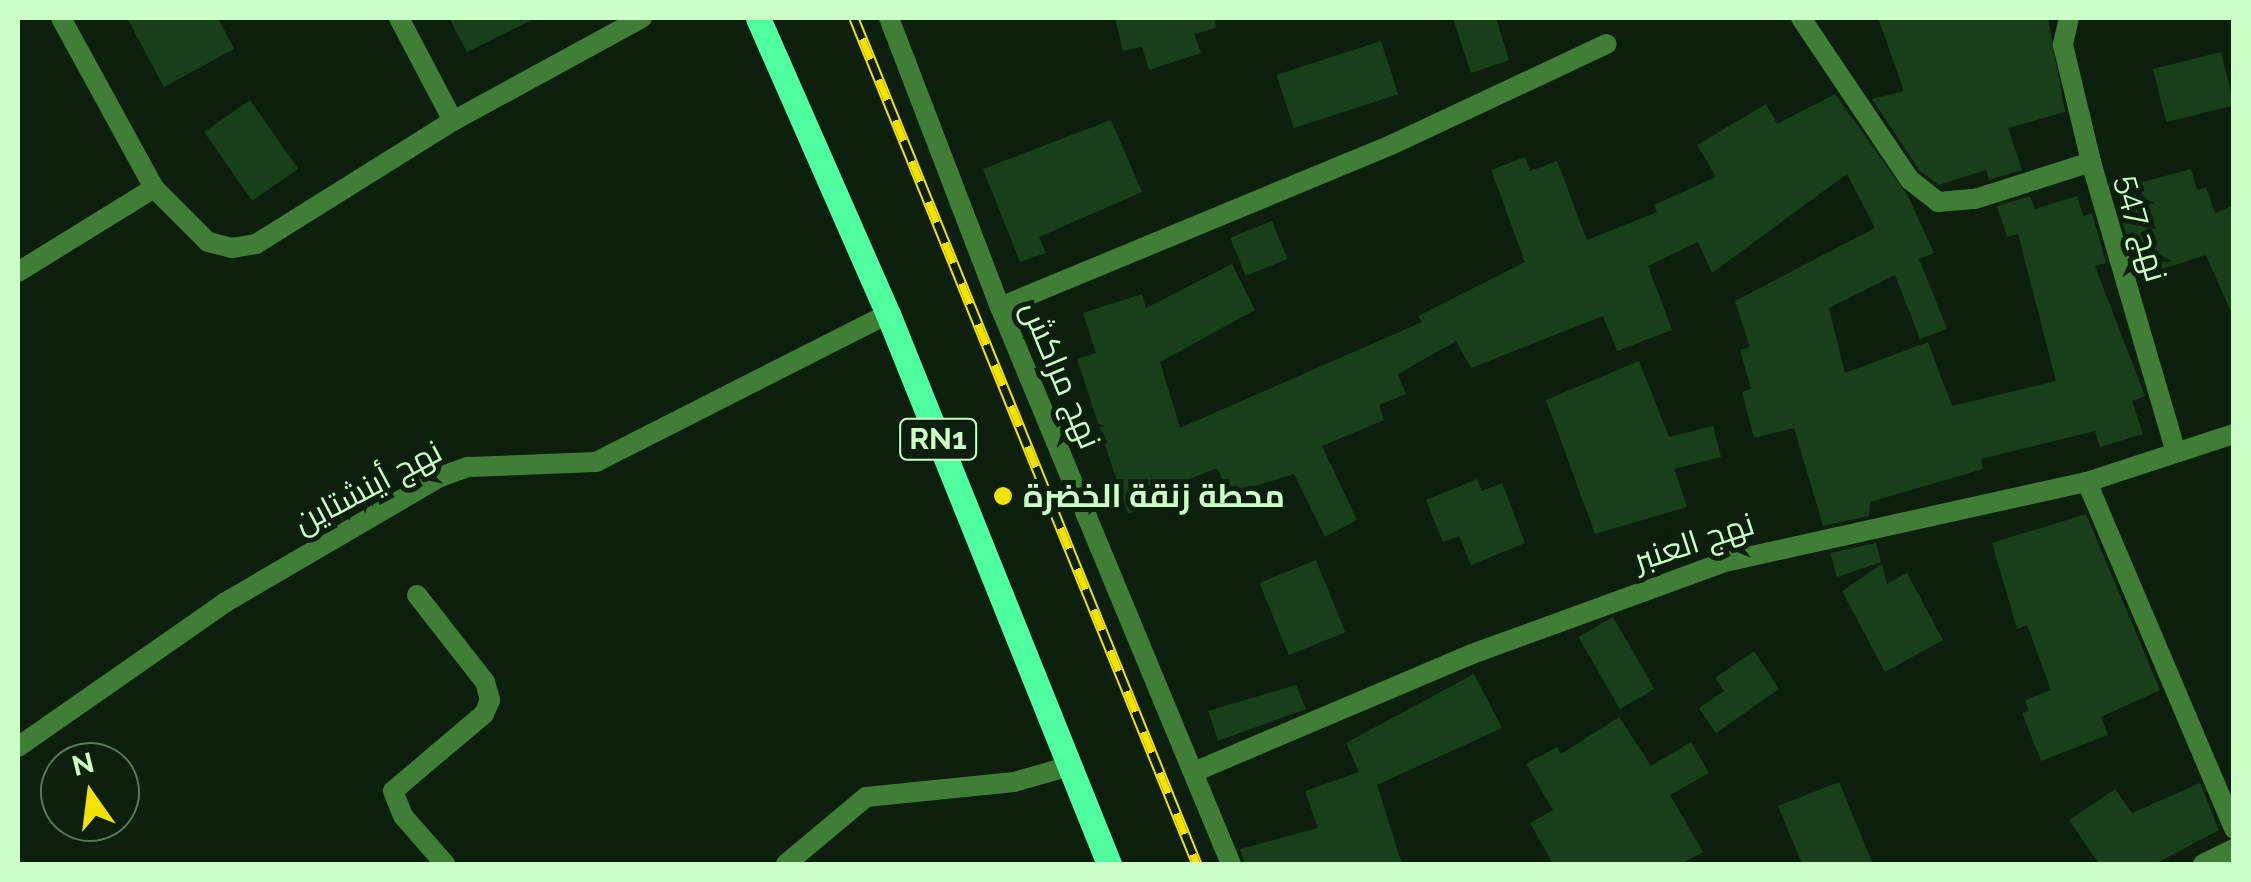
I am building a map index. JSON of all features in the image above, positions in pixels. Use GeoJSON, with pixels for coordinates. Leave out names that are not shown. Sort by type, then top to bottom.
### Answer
{"type":"FeatureCollection","features":[{"type":"Feature","properties":{"kind":"main road","name":"RN1"},"geometry":{"type":"LineString","coordinates":[[758,18],[888,314],[1109,864]]}},
{"type":"Feature","properties":{"kind":"street"},"geometry":{"type":"LineString","coordinates":[[61,18],[154,188],[208,242],[256,244],[453,120],[642,18]]}},
{"type":"Feature","properties":{"kind":"street"},"geometry":{"type":"LineString","coordinates":[[399,18],[453,120]]}},
{"type":"Feature","properties":{"kind":"street","name":"نهج مراكش"},"geometry":{"type":"LineString","coordinates":[[890,18],[1000,307],[1230,864]]}},
{"type":"Feature","properties":{"kind":"street"},"geometry":{"type":"LineString","coordinates":[[1801,18],[1910,180],[1938,202],[1976,199],[2092,162]]}},
{"type":"Feature","properties":{"kind":"street","name":"نهج 547"},"geometry":{"type":"LineString","coordinates":[[2069,18],[2063,45],[2092,162],[2176,452]]}},
{"type":"Feature","properties":{"kind":"street"},"geometry":{"type":"LineString","coordinates":[[1000,307],[1390,145],[1607,44]]}},
{"type":"Feature","properties":{"kind":"street"},"geometry":{"type":"LineString","coordinates":[[18,272],[154,188]]}},
{"type":"Feature","properties":{"kind":"street","name":"نهج أينشتاين"},"geometry":{"type":"LineString","coordinates":[[18,748],[226,602],[440,477],[468,468],[596,462],[888,314]]}},
{"type":"Feature","properties":{"kind":"street","name":"نهج العنبر"},"geometry":{"type":"LineString","coordinates":[[1194,772],[1472,654],[1725,562],[2087,482],[2234,434]]}},
{"type":"Feature","properties":{"kind":"street"},"geometry":{"type":"LineString","coordinates":[[2087,482],[2234,829]]}},
{"type":"Feature","properties":{"kind":"street"},"geometry":{"type":"LineString","coordinates":[[417,595],[484,682],[490,700],[484,714],[393,791],[403,816],[445,864]]}},
{"type":"Feature","properties":{"kind":"street"},"geometry":{"type":"LineString","coordinates":[[786,864],[866,796],[1014,782],[1070,766]]}},
{"type":"Feature","properties":{"kind":"street"},"geometry":{"type":"LineString","coordinates":[[2203,864],[2234,849]]}},
{"type":"Feature","properties":{"kind":"building"},"geometry":{"type":"Polygon","coordinates":[[[127,18],[218,18],[234,49],[164,87],[127,18]]]}},
{"type":"Feature","properties":{"kind":"building"},"geometry":{"type":"Polygon","coordinates":[[[449,18],[536,18],[467,52],[449,18]]]}},
{"type":"Feature","properties":{"kind":"building"},"geometry":{"type":"Polygon","coordinates":[[[1115,18],[1215,18],[1216,28],[1194,34],[1201,53],[1149,70],[1142,47],[1123,51],[1115,18]]]}},
{"type":"Feature","properties":{"kind":"building"},"geometry":{"type":"Polygon","coordinates":[[[1453,18],[1496,18],[1509,60],[1471,73],[1453,18]]]}},
{"type":"Feature","properties":{"kind":"building"},"geometry":{"type":"Polygon","coordinates":[[[1878,18],[2048,18],[2065,112],[2008,128],[2022,170],[1989,180],[1986,170],[1939,185],[1920,171],[1872,99],[1904,91],[1878,18]]]}},
{"type":"Feature","properties":{"kind":"building"},"geometry":{"type":"Polygon","coordinates":[[[1381,41],[1398,94],[1294,128],[1276,75],[1381,41]]]}},
{"type":"Feature","properties":{"kind":"building"},"geometry":{"type":"Polygon","coordinates":[[[2221,52],[2234,105],[2166,122],[2153,69],[2221,52]]]}},
{"type":"Feature","properties":{"kind":"building"},"geometry":{"type":"Polygon","coordinates":[[[1835,94],[1908,196],[1934,253],[1919,259],[1947,329],[1920,339],[1895,275],[1829,308],[1845,373],[1928,342],[1952,406],[2056,381],[2018,234],[2007,237],[1997,206],[2030,196],[2035,209],[2077,196],[2083,216],[2092,213],[2106,263],[2095,266],[2145,396],[2132,401],[2143,434],[2100,447],[2095,431],[1981,459],[1983,469],[1870,502],[1869,516],[1823,526],[1794,428],[1754,438],[1742,392],[1751,389],[1740,350],[1750,347],[1735,301],[1875,228],[1847,174],[1712,273],[1698,242],[1648,266],[1672,330],[1617,351],[1603,316],[1471,368],[1456,341],[1398,374],[1406,394],[1379,405],[1384,420],[1322,446],[1357,520],[1325,537],[1294,474],[1229,494],[1217,468],[1167,488],[1171,500],[1128,514],[1077,359],[1096,353],[1083,313],[1142,294],[1146,308],[1232,264],[1255,310],[1160,362],[1180,428],[1422,322],[1418,316],[1525,262],[1491,170],[1525,157],[1530,171],[1557,161],[1587,240],[1657,212],[1654,205],[1716,177],[1697,145],[1766,104],[1777,124],[1835,94]]]}},
{"type":"Feature","properties":{"kind":"building"},"geometry":{"type":"Polygon","coordinates":[[[250,100],[298,169],[252,201],[204,132],[250,100]]]}},
{"type":"Feature","properties":{"kind":"building"},"geometry":{"type":"Polygon","coordinates":[[[1111,120],[1142,192],[1039,237],[1046,253],[1020,262],[983,169],[1111,120]]]}},
{"type":"Feature","properties":{"kind":"building"},"geometry":{"type":"Polygon","coordinates":[[[2191,169],[2197,190],[2206,187],[2215,213],[2234,205],[2234,319],[2206,255],[2159,270],[2152,249],[2132,255],[2118,205],[2143,197],[2139,183],[2191,169]]]}},
{"type":"Feature","properties":{"kind":"building"},"geometry":{"type":"Polygon","coordinates":[[[1272,221],[1287,259],[1246,276],[1230,238],[1272,221]]]}},
{"type":"Feature","properties":{"kind":"building"},"geometry":{"type":"Polygon","coordinates":[[[1639,361],[1669,437],[1713,426],[1721,457],[1674,469],[1687,507],[1595,534],[1546,400],[1639,361]]]}},
{"type":"Feature","properties":{"kind":"building"},"geometry":{"type":"Polygon","coordinates":[[[1477,479],[1482,491],[1502,483],[1525,543],[1471,565],[1459,536],[1443,542],[1426,500],[1477,479]]]}},
{"type":"Feature","properties":{"kind":"building"},"geometry":{"type":"Polygon","coordinates":[[[2086,514],[2160,690],[2101,717],[2108,735],[2041,761],[2022,713],[2029,711],[2025,700],[2051,690],[2027,625],[2017,629],[1992,543],[2086,514]]]}},
{"type":"Feature","properties":{"kind":"building"},"geometry":{"type":"Polygon","coordinates":[[[1876,543],[1881,562],[1837,577],[1830,553],[1876,543]]]}},
{"type":"Feature","properties":{"kind":"building"},"geometry":{"type":"Polygon","coordinates":[[[1316,560],[1345,632],[1289,655],[1259,583],[1316,560]]]}},
{"type":"Feature","properties":{"kind":"building"},"geometry":{"type":"Polygon","coordinates":[[[1882,564],[1887,584],[1907,573],[1943,640],[1885,672],[1842,591],[1882,564]]]}},
{"type":"Feature","properties":{"kind":"building"},"geometry":{"type":"Polygon","coordinates":[[[1613,617],[1654,689],[1620,709],[1578,637],[1613,617]]]}},
{"type":"Feature","properties":{"kind":"building"},"geometry":{"type":"Polygon","coordinates":[[[1754,651],[1779,689],[1716,733],[1699,708],[1724,691],[1715,678],[1754,651]]]}},
{"type":"Feature","properties":{"kind":"building"},"geometry":{"type":"Polygon","coordinates":[[[1474,674],[1502,728],[1377,785],[1402,864],[1245,864],[1240,849],[1318,828],[1305,791],[1359,772],[1346,743],[1474,674]]]}},
{"type":"Feature","properties":{"kind":"building"},"geometry":{"type":"Polygon","coordinates":[[[1296,685],[1306,709],[1218,741],[1208,711],[1296,685]]]}},
{"type":"Feature","properties":{"kind":"building"},"geometry":{"type":"Polygon","coordinates":[[[1619,717],[1651,766],[1691,742],[1709,773],[1670,795],[1703,852],[1681,864],[1553,864],[1530,823],[1553,810],[1526,764],[1557,747],[1561,754],[1619,717]]]}},
{"type":"Feature","properties":{"kind":"building"},"geometry":{"type":"Polygon","coordinates":[[[1839,782],[1873,864],[1802,864],[1778,806],[1839,782]]]}},
{"type":"Feature","properties":{"kind":"building"},"geometry":{"type":"Polygon","coordinates":[[[2200,783],[2219,830],[2155,864],[2099,864],[2069,820],[2115,789],[2132,813],[2200,783]]]}},
{"type":"Feature","properties":{"kind":"railway"},"geometry":{"type":"LineString","coordinates":[[854,18],[1197,864]]}},
{"type":"Feature","properties":{"kind":"place","name":"محطة زنقة الخضرة"},"geometry":{"type":"Point","coordinates":[1003,496]}}]}
